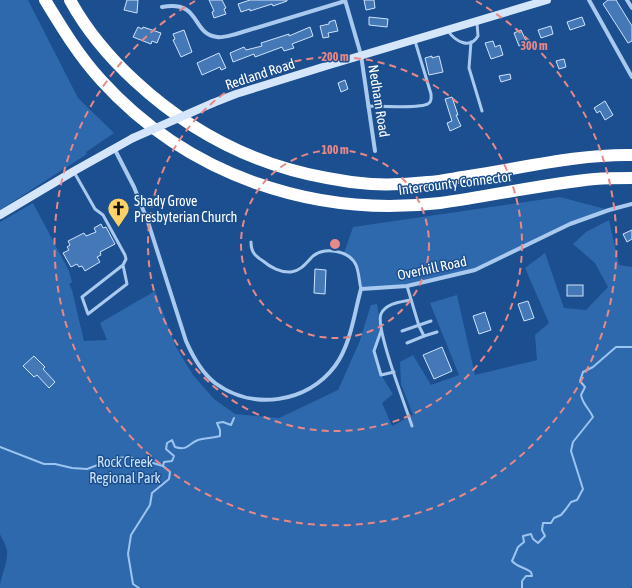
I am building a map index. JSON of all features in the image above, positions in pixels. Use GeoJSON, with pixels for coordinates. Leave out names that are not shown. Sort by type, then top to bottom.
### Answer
{"type":"FeatureCollection","features":[{"type":"Feature","properties":{"kind":"highway","name":"Intercounty Connector"},"geometry":{"type":"LineString","coordinates":[[45,0],[72,44],[100,79],[141,118],[176,144],[207,162],[237,176],[279,191],[324,201],[358,205],[395,205],[439,203],[595,179],[632,178]]}},
{"type":"Feature","properties":{"kind":"highway","name":"Intercounty Connector"},"geometry":{"type":"LineString","coordinates":[[70,0],[101,46],[120,68],[169,110],[197,130],[239,152],[304,174],[370,184],[430,182],[576,159],[632,155]]}},
{"type":"Feature","properties":{"kind":"main road","name":"Redland Road"},"geometry":{"type":"LineString","coordinates":[[0,215],[133,138],[213,103],[236,94],[547,0]]}},
{"type":"Feature","properties":{"kind":"street"},"geometry":{"type":"LineString","coordinates":[[589,0],[632,77]]}},
{"type":"Feature","properties":{"kind":"street"},"geometry":{"type":"LineString","coordinates":[[627,0],[632,8]]}},
{"type":"Feature","properties":{"kind":"street"},"geometry":{"type":"LineString","coordinates":[[162,7],[180,2],[188,6],[194,12],[201,26],[208,33],[218,38],[345,1]]}},
{"type":"Feature","properties":{"kind":"street","name":"Nedham Road"},"geometry":{"type":"LineString","coordinates":[[345,1],[361,56],[375,151]]}},
{"type":"Feature","properties":{"kind":"street"},"geometry":{"type":"LineString","coordinates":[[114,148],[134,187],[148,222],[172,299],[190,350],[204,372],[225,389],[244,397],[274,400],[304,392],[322,381],[336,365],[348,342],[361,289]]}},
{"type":"Feature","properties":{"kind":"street","name":"Overhill Road"},"geometry":{"type":"LineString","coordinates":[[361,289],[407,286],[475,270],[570,224],[608,210],[632,204]]}},
{"type":"Feature","properties":{"kind":"lane"},"geometry":{"type":"LineString","coordinates":[[447,30],[456,40],[464,43],[471,42],[478,36],[477,21]]}},
{"type":"Feature","properties":{"kind":"lane"},"geometry":{"type":"LineString","coordinates":[[368,106],[416,107],[426,106],[430,103],[431,94],[414,40]]}},
{"type":"Feature","properties":{"kind":"lane"},"geometry":{"type":"LineString","coordinates":[[471,42],[469,68],[482,111]]}},
{"type":"Feature","properties":{"kind":"lane"},"geometry":{"type":"LineString","coordinates":[[74,172],[95,209],[103,216],[126,259],[123,265],[82,296],[88,314],[127,284],[123,265]]}},
{"type":"Feature","properties":{"kind":"lane"},"geometry":{"type":"LineString","coordinates":[[251,242],[251,249],[255,255],[263,261],[274,269],[291,272],[302,268],[313,256],[320,252],[330,250],[344,254],[355,263],[361,289]]}},
{"type":"Feature","properties":{"kind":"lane"},"geometry":{"type":"LineString","coordinates":[[407,286],[419,326],[424,336]]}},
{"type":"Feature","properties":{"kind":"lane"},"geometry":{"type":"LineString","coordinates":[[411,300],[392,304],[385,308],[381,314],[380,322],[381,331],[412,426]]}},
{"type":"Feature","properties":{"kind":"lane"},"geometry":{"type":"LineString","coordinates":[[402,331],[431,321]]}},
{"type":"Feature","properties":{"kind":"lane"},"geometry":{"type":"LineString","coordinates":[[381,331],[374,351],[380,375],[394,372]]}},
{"type":"Feature","properties":{"kind":"lane"},"geometry":{"type":"LineString","coordinates":[[407,343],[437,332]]}},
{"type":"Feature","properties":{"kind":"green space"},"geometry":{"type":"Polygon","coordinates":[[[0,0],[28,0],[78,98],[114,133],[86,152],[87,154],[0,210],[0,0]]]}},
{"type":"Feature","properties":{"kind":"green space"},"geometry":{"type":"Polygon","coordinates":[[[560,197],[609,210],[570,224],[475,270],[407,286],[361,289],[355,263],[344,253],[353,227],[560,197]]]}},
{"type":"Feature","properties":{"kind":"green space","name":"Rock Creek Regional Park"},"geometry":{"type":"Polygon","coordinates":[[[33,203],[69,271],[72,282],[69,284],[72,290],[84,341],[107,340],[100,323],[155,291],[176,347],[193,375],[214,399],[235,414],[279,418],[338,390],[359,343],[371,305],[377,304],[381,331],[375,351],[381,375],[393,394],[382,403],[392,426],[413,415],[401,384],[400,362],[413,355],[431,385],[459,375],[430,303],[457,295],[475,375],[537,360],[535,335],[549,323],[525,268],[545,253],[564,308],[586,310],[608,287],[595,263],[573,244],[586,232],[609,220],[619,265],[632,267],[632,587],[0,588],[7,552],[6,546],[0,534],[0,222],[33,203]]]}},
{"type":"Feature","properties":{"kind":"building"},"geometry":{"type":"Polygon","coordinates":[[[127,0],[138,0],[137,13],[124,10],[127,0]]]}},
{"type":"Feature","properties":{"kind":"building"},"geometry":{"type":"Polygon","coordinates":[[[209,0],[222,0],[226,8],[224,9],[226,14],[214,18],[212,12],[214,11],[209,0]]]}},
{"type":"Feature","properties":{"kind":"building"},"geometry":{"type":"Polygon","coordinates":[[[250,0],[287,1],[273,6],[272,4],[250,11],[250,9],[241,12],[238,4],[250,0]]]}},
{"type":"Feature","properties":{"kind":"building"},"geometry":{"type":"Polygon","coordinates":[[[364,0],[374,0],[375,8],[366,10],[364,0]]]}},
{"type":"Feature","properties":{"kind":"building"},"geometry":{"type":"Polygon","coordinates":[[[608,0],[616,0],[632,26],[632,41],[628,43],[603,4],[608,0]]]}},
{"type":"Feature","properties":{"kind":"building"},"geometry":{"type":"Polygon","coordinates":[[[369,17],[388,19],[387,27],[369,25],[369,17]]]}},
{"type":"Feature","properties":{"kind":"building"},"geometry":{"type":"Polygon","coordinates":[[[582,17],[585,25],[570,30],[567,22],[582,17]]]}},
{"type":"Feature","properties":{"kind":"building"},"geometry":{"type":"Polygon","coordinates":[[[335,20],[338,31],[328,33],[329,37],[323,38],[320,26],[329,24],[329,22],[335,20]]]}},
{"type":"Feature","properties":{"kind":"building"},"geometry":{"type":"Polygon","coordinates":[[[551,26],[553,34],[541,38],[538,30],[551,26]]]}},
{"type":"Feature","properties":{"kind":"building"},"geometry":{"type":"Polygon","coordinates":[[[138,27],[142,29],[143,27],[161,33],[157,43],[152,41],[151,44],[133,37],[138,27]]]}},
{"type":"Feature","properties":{"kind":"building"},"geometry":{"type":"Polygon","coordinates":[[[310,27],[313,36],[292,44],[294,48],[284,51],[282,47],[255,57],[254,54],[233,62],[230,53],[244,47],[246,50],[262,46],[261,43],[289,34],[289,36],[310,27]]]}},
{"type":"Feature","properties":{"kind":"building"},"geometry":{"type":"Polygon","coordinates":[[[184,30],[192,52],[181,57],[173,40],[175,39],[173,34],[184,30]]]}},
{"type":"Feature","properties":{"kind":"building"},"geometry":{"type":"Polygon","coordinates":[[[521,30],[527,43],[519,46],[514,33],[521,30]]]}},
{"type":"Feature","properties":{"kind":"building"},"geometry":{"type":"Polygon","coordinates":[[[493,41],[495,47],[500,45],[503,55],[491,59],[485,43],[493,41]]]}},
{"type":"Feature","properties":{"kind":"building"},"geometry":{"type":"Polygon","coordinates":[[[219,53],[226,68],[221,70],[220,67],[202,75],[197,63],[219,53]]]}},
{"type":"Feature","properties":{"kind":"building"},"geometry":{"type":"Polygon","coordinates":[[[432,56],[432,58],[439,56],[443,72],[429,75],[425,58],[432,56]]]}},
{"type":"Feature","properties":{"kind":"building"},"geometry":{"type":"Polygon","coordinates":[[[564,59],[566,67],[559,69],[556,61],[564,59]]]}},
{"type":"Feature","properties":{"kind":"building"},"geometry":{"type":"Polygon","coordinates":[[[510,74],[511,79],[501,82],[499,76],[510,74]]]}},
{"type":"Feature","properties":{"kind":"building"},"geometry":{"type":"Polygon","coordinates":[[[345,80],[348,89],[341,92],[338,83],[345,80]]]}},
{"type":"Feature","properties":{"kind":"building"},"geometry":{"type":"Polygon","coordinates":[[[452,97],[458,115],[456,115],[461,126],[450,131],[447,123],[452,121],[445,99],[452,97]]]}},
{"type":"Feature","properties":{"kind":"building"},"geometry":{"type":"Polygon","coordinates":[[[605,101],[613,115],[605,120],[600,111],[597,113],[594,108],[605,101]]]}},
{"type":"Feature","properties":{"kind":"building"},"geometry":{"type":"Polygon","coordinates":[[[101,224],[103,228],[106,227],[115,244],[100,252],[101,255],[97,257],[100,262],[85,271],[82,266],[79,267],[77,264],[71,267],[63,253],[69,250],[67,247],[70,245],[68,241],[84,233],[86,236],[96,232],[94,228],[101,224]]]}},
{"type":"Feature","properties":{"kind":"building"},"geometry":{"type":"Polygon","coordinates":[[[632,230],[632,239],[627,242],[623,234],[632,230]]]}},
{"type":"Feature","properties":{"kind":"building"},"geometry":{"type":"Polygon","coordinates":[[[315,269],[326,270],[325,294],[314,293],[315,269]]]}},
{"type":"Feature","properties":{"kind":"building"},"geometry":{"type":"Polygon","coordinates":[[[567,285],[583,285],[583,296],[567,296],[567,285]]]}},
{"type":"Feature","properties":{"kind":"building"},"geometry":{"type":"Polygon","coordinates":[[[528,301],[534,318],[524,321],[518,304],[528,301]]]}},
{"type":"Feature","properties":{"kind":"building"},"geometry":{"type":"Polygon","coordinates":[[[485,312],[491,330],[479,334],[473,316],[485,312]]]}},
{"type":"Feature","properties":{"kind":"building"},"geometry":{"type":"Polygon","coordinates":[[[442,347],[452,371],[434,379],[423,355],[442,347]]]}},
{"type":"Feature","properties":{"kind":"building"},"geometry":{"type":"Polygon","coordinates":[[[34,356],[45,367],[43,369],[55,382],[49,388],[37,375],[34,377],[23,366],[34,356]]]}},
{"type":"Feature","properties":{"kind":"waterway"},"geometry":{"type":"LineString","coordinates":[[522,588],[522,581],[526,576],[532,576],[531,572],[516,565],[512,561],[518,547],[524,542],[523,536],[531,534],[533,539],[538,543],[545,536],[542,530],[543,523],[551,523],[554,518],[561,515],[571,502],[577,500],[583,489],[571,451],[573,442],[593,417],[581,395],[585,387],[580,381],[583,372],[593,367],[616,347],[632,347]]}},
{"type":"Feature","properties":{"kind":"waterway"},"geometry":{"type":"LineString","coordinates":[[163,466],[164,462],[172,461],[174,456],[166,449],[167,443],[172,440],[175,447],[185,448],[198,440],[220,436],[220,430],[217,423],[223,422],[231,425],[234,418]]}},
{"type":"Feature","properties":{"kind":"waterway"},"geometry":{"type":"LineString","coordinates":[[0,447],[44,464],[55,464],[72,468],[87,469],[116,458],[130,457],[141,462],[163,466],[170,472],[169,479],[152,493],[150,505],[131,535],[128,554],[133,584],[139,588]]}},
{"type":"Feature","properties":{"kind":"place","name":"Shady Grove Presbyterian Church"},"geometry":{"type":"Point","coordinates":[118,228]}}]}
